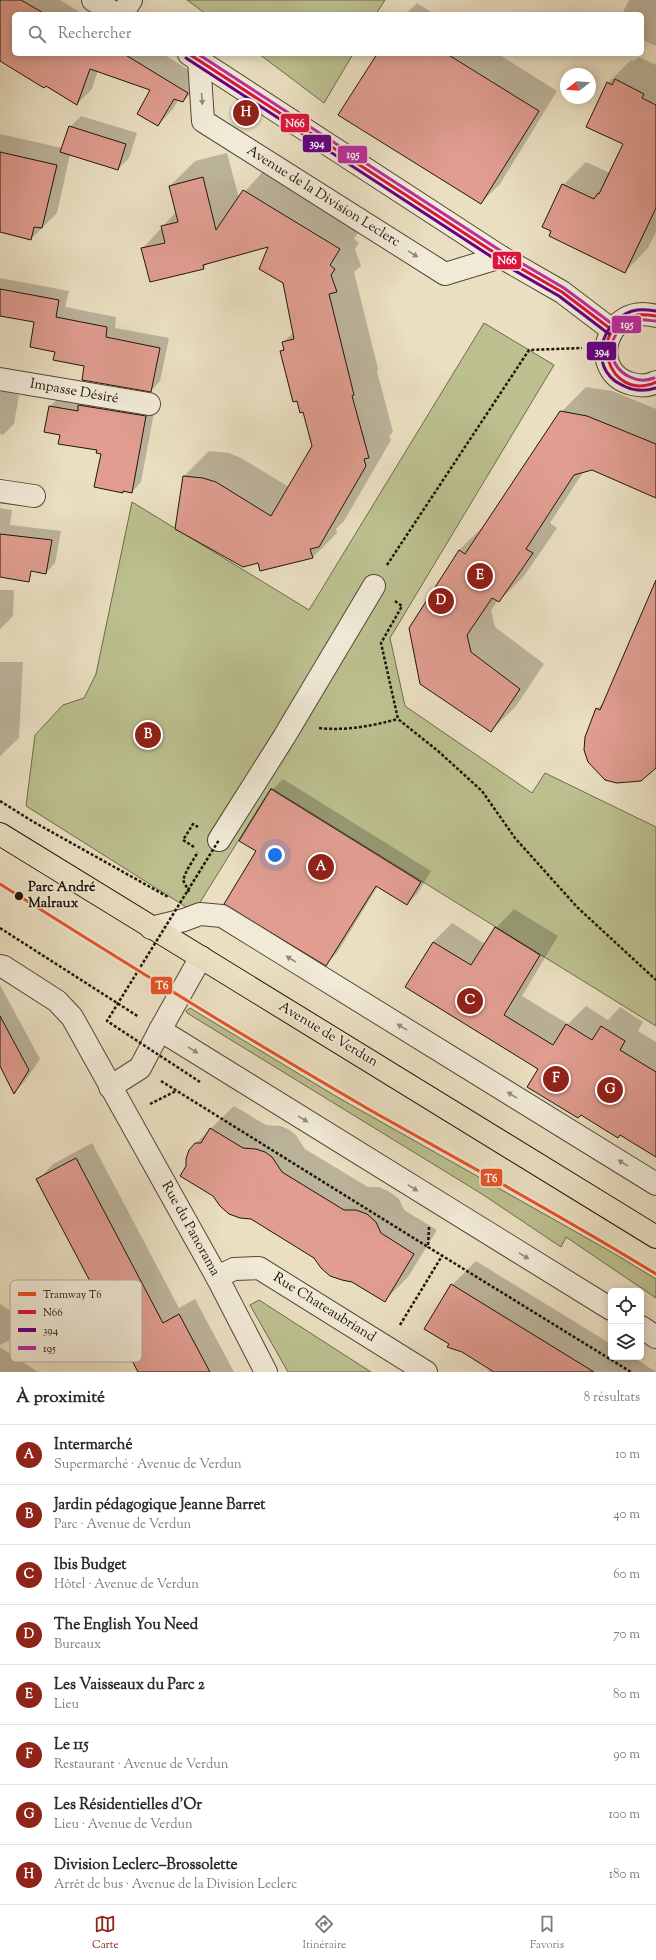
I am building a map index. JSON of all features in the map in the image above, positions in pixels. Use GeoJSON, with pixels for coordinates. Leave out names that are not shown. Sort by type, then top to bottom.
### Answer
{"type":"FeatureCollection","features":[{"type":"Feature","properties":{"kind":"main road","name":"Avenue de Verdun"},"geometry":{"type":"LineString","coordinates":[[0,834],[656,1237]]}},
{"type":"Feature","properties":{"kind":"street"},"geometry":{"type":"LineString","coordinates":[[93,0],[113,12]]}},
{"type":"Feature","properties":{"kind":"street"},"geometry":{"type":"LineString","coordinates":[[123,12],[131,0]]}},
{"type":"Feature","properties":{"kind":"street","name":"Avenue de la Division Leclerc"},"geometry":{"type":"LineString","coordinates":[[194,57],[203,122],[445,274],[502,257]]}},
{"type":"Feature","properties":{"kind":"street","name":"Avenue de la Division Leclerc"},"geometry":{"type":"LineString","coordinates":[[194,57],[502,257],[562,292],[609,338]]}},
{"type":"Feature","properties":{"kind":"street"},"geometry":{"type":"LineString","coordinates":[[656,315],[640,314],[624,318],[609,338],[607,361],[614,372],[625,382],[639,386],[656,382]]}},
{"type":"Feature","properties":{"kind":"street","name":"Impasse Désiré"},"geometry":{"type":"LineString","coordinates":[[0,379],[149,404]]}},
{"type":"Feature","properties":{"kind":"street"},"geometry":{"type":"LineString","coordinates":[[0,491],[34,496]]}},
{"type":"Feature","properties":{"kind":"street"},"geometry":{"type":"LineString","coordinates":[[219,840],[374,586]]}},
{"type":"Feature","properties":{"kind":"street"},"geometry":{"type":"LineString","coordinates":[[151,928],[184,920],[200,914],[222,916],[656,1184]]}},
{"type":"Feature","properties":{"kind":"street"},"geometry":{"type":"LineString","coordinates":[[110,1088],[140,1068],[201,957]]}},
{"type":"Feature","properties":{"kind":"street","name":"Rue du Panorama"},"geometry":{"type":"LineString","coordinates":[[0,966],[4,967],[57,1001],[72,1017],[110,1088],[217,1277],[266,1372]]}},
{"type":"Feature","properties":{"kind":"street"},"geometry":{"type":"LineString","coordinates":[[160,1030],[608,1307]]}},
{"type":"Feature","properties":{"kind":"street","name":"Rue Chateaubriand"},"geometry":{"type":"LineString","coordinates":[[217,1277],[234,1269],[259,1268],[426,1372]]}},
{"type":"Feature","properties":{"kind":"street"},"geometry":{"type":"LineString","coordinates":[[644,1329],[656,1337]]}},
{"type":"Feature","properties":{"kind":"path"},"geometry":{"type":"LineString","coordinates":[[609,338],[529,350],[374,586],[402,606],[381,643],[398,719],[438,751],[482,791],[514,838],[577,907],[656,980]]}},
{"type":"Feature","properties":{"kind":"path"},"geometry":{"type":"LineString","coordinates":[[293,720],[314,728],[340,730],[374,725],[398,719]]}},
{"type":"Feature","properties":{"kind":"path"},"geometry":{"type":"LineString","coordinates":[[207,1086],[107,1021],[219,840]]}},
{"type":"Feature","properties":{"kind":"path"},"geometry":{"type":"LineString","coordinates":[[0,928],[160,1030]]}},
{"type":"Feature","properties":{"kind":"path"},"geometry":{"type":"LineString","coordinates":[[176,1091],[631,1372]]}},
{"type":"Feature","properties":{"kind":"path"},"geometry":{"type":"LineString","coordinates":[[428,1247],[429,1221]]}},
{"type":"Feature","properties":{"kind":"path"},"geometry":{"type":"LineString","coordinates":[[386,1347],[442,1256]]}},
{"type":"Feature","properties":{"kind":"green space"},"geometry":{"type":"Polygon","coordinates":[[[187,0],[385,0],[377,12],[203,12],[187,0]]]}},
{"type":"Feature","properties":{"kind":"green space"},"geometry":{"type":"Polygon","coordinates":[[[262,56],[352,56],[324,103],[262,56]]]}},
{"type":"Feature","properties":{"kind":"green space","name":"Parc André Malraux"},"geometry":{"type":"Polygon","coordinates":[[[484,323],[554,365],[390,638],[405,706],[532,793],[545,773],[656,827],[656,1026],[271,788],[194,912],[26,806],[35,735],[63,705],[84,698],[96,674],[132,502],[309,610],[484,323]]]}},
{"type":"Feature","properties":{"kind":"green space"},"geometry":{"type":"Polygon","coordinates":[[[190,1008],[337,1097],[615,1254],[656,1279],[656,1298],[644,1290],[644,1288],[641,1288],[566,1237],[561,1247],[482,1194],[186,1011],[190,1008]]]}},
{"type":"Feature","properties":{"kind":"green space"},"geometry":{"type":"Polygon","coordinates":[[[259,1300],[371,1372],[288,1372],[250,1305],[259,1300]]]}},
{"type":"Feature","properties":{"kind":"building"},"geometry":{"type":"Polygon","coordinates":[[[0,0],[21,0],[42,12],[12,12],[12,56],[127,56],[188,93],[183,102],[174,99],[158,126],[137,114],[150,90],[90,69],[77,105],[46,86],[44,88],[0,61],[0,0]]]}},
{"type":"Feature","properties":{"kind":"building"},"geometry":{"type":"Polygon","coordinates":[[[376,56],[450,56],[539,111],[481,204],[338,115],[376,56]]]}},
{"type":"Feature","properties":{"kind":"building"},"geometry":{"type":"Polygon","coordinates":[[[615,79],[644,94],[642,98],[656,105],[656,208],[625,273],[549,236],[551,231],[542,227],[562,184],[594,199],[598,193],[599,194],[623,144],[586,127],[607,82],[612,85],[615,79]]]}},
{"type":"Feature","properties":{"kind":"building"},"geometry":{"type":"Polygon","coordinates":[[[69,126],[126,144],[118,170],[60,152],[69,126]]]}},
{"type":"Feature","properties":{"kind":"building"},"geometry":{"type":"Polygon","coordinates":[[[0,152],[57,165],[42,228],[34,227],[31,240],[0,232],[0,152]]]}},
{"type":"Feature","properties":{"kind":"building"},"geometry":{"type":"Polygon","coordinates":[[[203,177],[216,230],[243,190],[340,249],[330,265],[335,269],[331,275],[337,292],[329,294],[354,395],[352,396],[369,458],[364,459],[366,466],[319,547],[310,549],[313,558],[260,571],[258,563],[243,567],[175,529],[183,476],[203,478],[216,482],[271,516],[312,446],[303,412],[300,413],[297,401],[293,402],[280,351],[284,350],[282,342],[294,339],[283,283],[259,269],[268,247],[203,265],[204,269],[150,282],[141,248],[165,243],[161,226],[178,222],[169,186],[203,177]]]}},
{"type":"Feature","properties":{"kind":"building"},"geometry":{"type":"Polygon","coordinates":[[[0,289],[59,300],[56,317],[107,327],[106,337],[160,348],[151,392],[82,380],[84,366],[53,360],[55,352],[30,347],[34,322],[0,316],[0,289]]]}},
{"type":"Feature","properties":{"kind":"building"},"geometry":{"type":"Polygon","coordinates":[[[78,405],[146,416],[132,493],[123,491],[123,493],[94,487],[101,454],[96,453],[97,450],[58,444],[60,435],[44,432],[49,406],[78,411],[78,405]]]}},
{"type":"Feature","properties":{"kind":"building"},"geometry":{"type":"Polygon","coordinates":[[[560,411],[587,416],[656,444],[656,498],[592,470],[574,475],[526,549],[533,553],[499,602],[492,598],[467,635],[471,652],[520,689],[491,732],[420,684],[409,628],[459,550],[465,554],[560,411]]]}},
{"type":"Feature","properties":{"kind":"building"},"geometry":{"type":"Polygon","coordinates":[[[0,534],[52,540],[46,574],[31,571],[29,582],[0,577],[0,534]]]}},
{"type":"Feature","properties":{"kind":"building"},"geometry":{"type":"Polygon","coordinates":[[[656,580],[656,768],[641,781],[617,783],[605,780],[588,762],[584,750],[585,737],[596,708],[600,710],[656,580]]]}},
{"type":"Feature","properties":{"kind":"building"},"geometry":{"type":"Polygon","coordinates":[[[271,789],[421,882],[407,905],[376,886],[326,966],[224,904],[256,851],[239,841],[271,789]]]}},
{"type":"Feature","properties":{"kind":"building"},"geometry":{"type":"Polygon","coordinates":[[[495,927],[540,955],[504,1015],[553,1045],[566,1024],[592,1040],[601,1026],[625,1041],[620,1050],[656,1072],[656,1157],[620,1135],[618,1138],[581,1115],[578,1118],[527,1087],[538,1069],[405,987],[433,942],[471,965],[495,927]]]}},
{"type":"Feature","properties":{"kind":"building"},"geometry":{"type":"Polygon","coordinates":[[[0,1016],[29,1070],[14,1094],[0,1066],[0,1016]]]}},
{"type":"Feature","properties":{"kind":"building"},"geometry":{"type":"Polygon","coordinates":[[[210,1128],[243,1148],[256,1149],[265,1152],[272,1157],[282,1172],[344,1210],[356,1210],[367,1214],[376,1222],[381,1233],[414,1254],[385,1302],[352,1282],[330,1276],[321,1268],[314,1258],[251,1219],[240,1218],[229,1214],[220,1206],[213,1196],[180,1176],[186,1166],[186,1159],[189,1150],[195,1143],[201,1143],[210,1128]]]}},
{"type":"Feature","properties":{"kind":"building"},"geometry":{"type":"Polygon","coordinates":[[[76,1158],[140,1280],[89,1280],[36,1179],[76,1158]]]}},
{"type":"Feature","properties":{"kind":"building"},"geometry":{"type":"Polygon","coordinates":[[[142,1283],[163,1323],[179,1314],[210,1372],[138,1372],[133,1362],[142,1362],[142,1283]]]}},
{"type":"Feature","properties":{"kind":"building"},"geometry":{"type":"Polygon","coordinates":[[[451,1284],[594,1372],[494,1372],[462,1352],[447,1347],[449,1344],[424,1329],[451,1284]]]}},
{"type":"Feature","properties":{"kind":"tram line","name":"T6"},"geometry":{"type":"LineString","coordinates":[[0,884],[277,1055],[370,1110],[550,1211],[656,1274]]}},
{"type":"Feature","properties":{"kind":"transit line","name":"N66"},"geometry":{"type":"LineString","coordinates":[[192,56],[501,257],[562,292],[612,330]]}},
{"type":"Feature","properties":{"kind":"transit line","name":"195"},"geometry":{"type":"LineString","coordinates":[[201,56],[504,253],[564,288],[615,326]]}},
{"type":"Feature","properties":{"kind":"transit line","name":"394"},"geometry":{"type":"LineString","coordinates":[[186,58],[498,261],[559,296],[609,334]]}},
{"type":"Feature","properties":{"kind":"transit line","name":"394"},"geometry":{"type":"LineString","coordinates":[[656,311],[637,310],[626,314],[617,320],[609,329],[601,350],[602,361],[607,372],[615,381],[626,387],[637,390],[656,388]]}},
{"type":"Feature","properties":{"kind":"transit line","name":"N66"},"geometry":{"type":"LineString","coordinates":[[656,316],[637,315],[620,322],[611,333],[607,347],[609,361],[615,373],[626,382],[639,386],[656,382]]}},
{"type":"Feature","properties":{"kind":"transit line","name":"195"},"geometry":{"type":"LineString","coordinates":[[654,378],[639,380],[630,377],[621,371],[615,362],[612,353],[612,344],[615,335],[629,322],[642,320],[656,321]]}},
{"type":"Feature","properties":{"kind":"place","name":"Division Leclerc–Brossolette"},"geometry":{"type":"Point","coordinates":[246,113]}},
{"type":"Feature","properties":{"kind":"place","name":"Les Vaisseaux du Parc 2"},"geometry":{"type":"Point","coordinates":[480,576]}},
{"type":"Feature","properties":{"kind":"place","name":"The English You Need"},"geometry":{"type":"Point","coordinates":[441,601]}},
{"type":"Feature","properties":{"kind":"place","name":"Jardin pédagogique Jeanne Barret"},"geometry":{"type":"Point","coordinates":[148,735]}},
{"type":"Feature","properties":{"kind":"place","name":"Intermarché"},"geometry":{"type":"Point","coordinates":[321,867]}},
{"type":"Feature","properties":{"kind":"place","name":"Parc André Malraux"},"geometry":{"type":"Point","coordinates":[19,896]}},
{"type":"Feature","properties":{"kind":"place","name":"Ibis Budget"},"geometry":{"type":"Point","coordinates":[470,1001]}},
{"type":"Feature","properties":{"kind":"place","name":"Le 115"},"geometry":{"type":"Point","coordinates":[556,1079]}},
{"type":"Feature","properties":{"kind":"place","name":"Les Résidentielles d'Or"},"geometry":{"type":"Point","coordinates":[610,1090]}}]}
